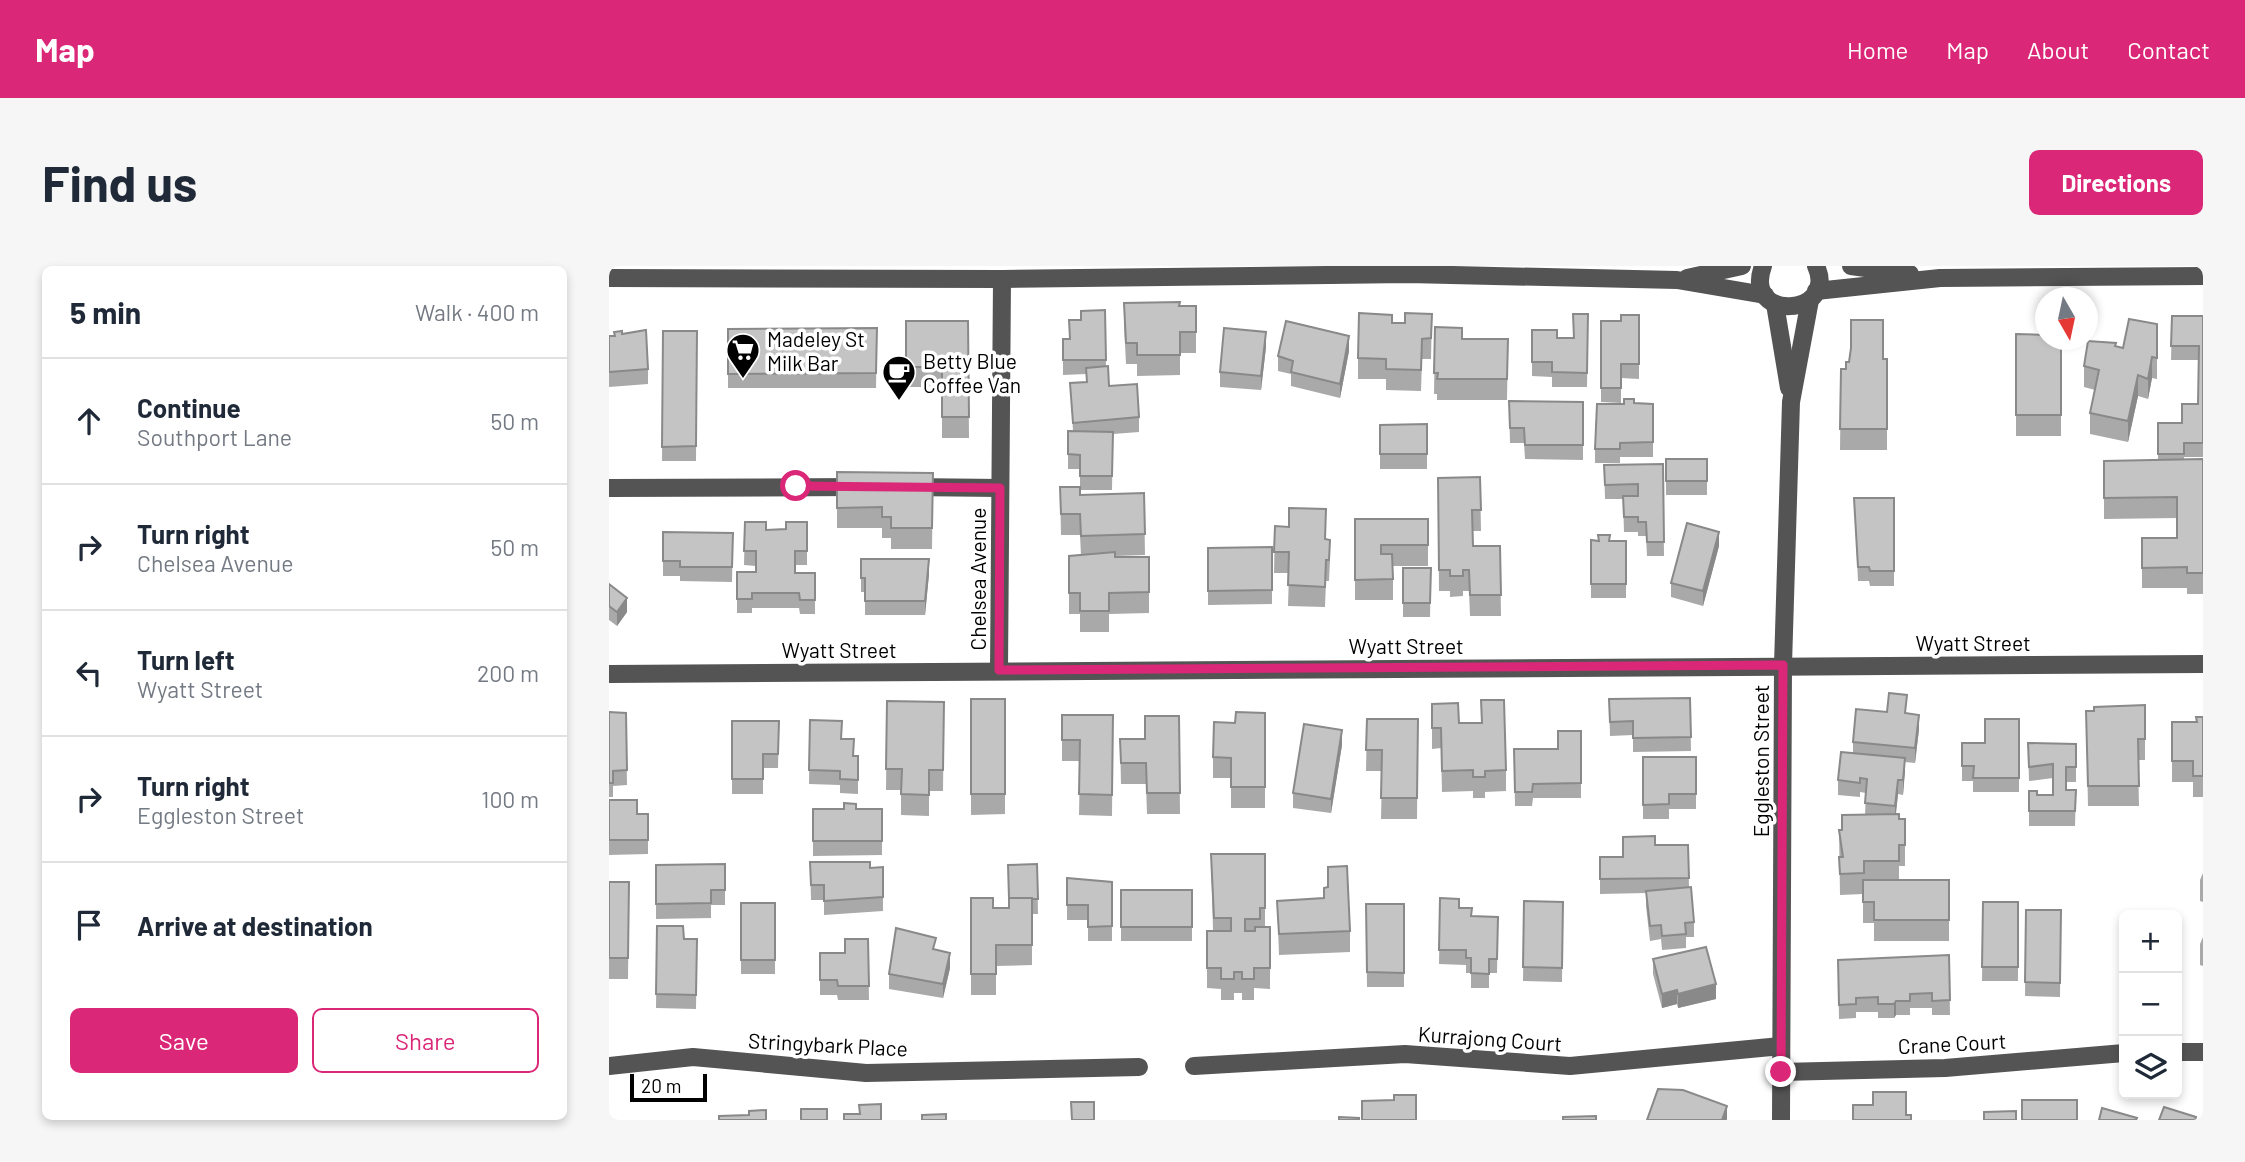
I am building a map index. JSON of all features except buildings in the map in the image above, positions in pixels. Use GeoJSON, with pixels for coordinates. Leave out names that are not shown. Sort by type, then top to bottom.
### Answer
{"type":"FeatureCollection","features":[{"type":"Feature","properties":{"kind":"street"},"geometry":{"type":"LineString","coordinates":[[1677,280],[1742,266]]}},
{"type":"Feature","properties":{"kind":"street","name":"Eggleston Street"},"geometry":{"type":"LineString","coordinates":[[1763,266],[1759,278],[1770,300],[1791,402]]}},
{"type":"Feature","properties":{"kind":"street","name":"Eggleston Street"},"geometry":{"type":"LineString","coordinates":[[1781,1120],[1783,665],[1791,402],[1813,295],[1819,281],[1816,266]]}},
{"type":"Feature","properties":{"kind":"street"},"geometry":{"type":"LineString","coordinates":[[1851,266],[1940,278]]}},
{"type":"Feature","properties":{"kind":"street"},"geometry":{"type":"LineString","coordinates":[[609,278],[1002,279],[1407,270],[1677,280],[1793,307],[1813,295],[1940,278],[2203,276]]}},
{"type":"Feature","properties":{"kind":"street","name":"Chelsea Avenue"},"geometry":{"type":"LineString","coordinates":[[999,670],[1002,279]]}},
{"type":"Feature","properties":{"kind":"street"},"geometry":{"type":"LineString","coordinates":[[609,488],[1000,488]]}},
{"type":"Feature","properties":{"kind":"street","name":"Wyatt Street"},"geometry":{"type":"LineString","coordinates":[[609,674],[2203,664]]}},
{"type":"Feature","properties":{"kind":"street","name":"Kurrajong Court"},"geometry":{"type":"LineString","coordinates":[[1194,1066],[1405,1054],[1570,1066],[1781,1046]]}},
{"type":"Feature","properties":{"kind":"street"},"geometry":{"type":"LineString","coordinates":[[2182,1052],[2203,1052]]}},
{"type":"Feature","properties":{"kind":"street","name":"Crane Court"},"geometry":{"type":"LineString","coordinates":[[1781,1072],[1945,1068],[2119,1053]]}},
{"type":"Feature","properties":{"kind":"street","name":"Stringybark Place"},"geometry":{"type":"LineString","coordinates":[[609,1066],[693,1057],[866,1073],[1139,1067]]}},
{"type":"Feature","properties":{"kind":"place","name":"Madeley St Milk Bar"},"geometry":{"type":"Point","coordinates":[743,380]}},
{"type":"Feature","properties":{"kind":"place","name":"Betty Blue Coffee Van"},"geometry":{"type":"Point","coordinates":[899,402]}},
{"type":"Feature","properties":{"kind":"route"},"geometry":{"type":"LineString","coordinates":[[796,486],[1000,488],[999,670],[1783,665],[1781,1072]]}}]}
